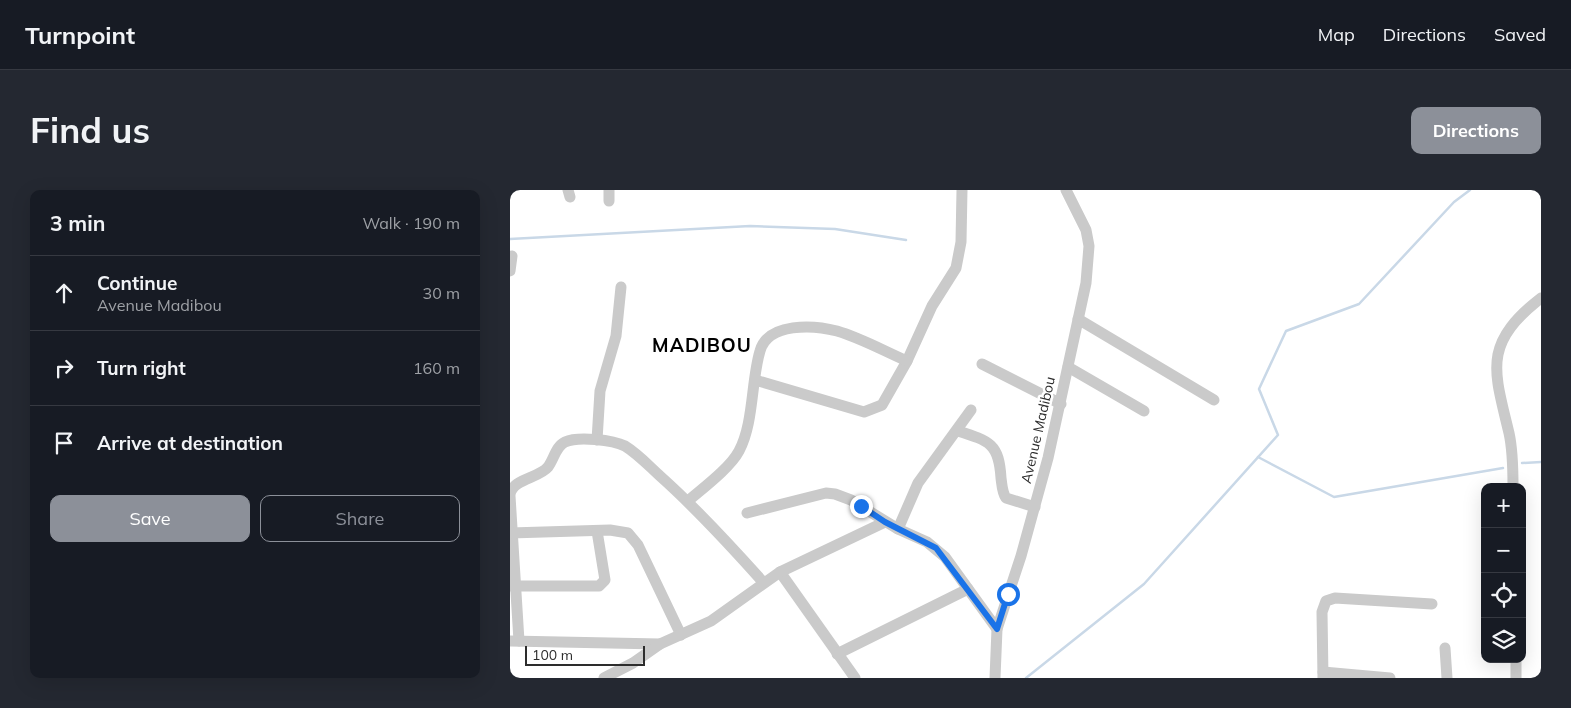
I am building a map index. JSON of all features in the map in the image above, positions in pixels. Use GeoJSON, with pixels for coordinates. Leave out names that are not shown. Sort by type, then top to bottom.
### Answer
{"type":"FeatureCollection","features":[{"type":"Feature","properties":{"kind":"street"},"geometry":{"type":"LineString","coordinates":[[755,380],[864,412],[871,411],[882,405],[888,398],[932,306],[957,262],[961,242],[962,190]]}},
{"type":"Feature","properties":{"kind":"street","name":"Avenue Madibou"},"geometry":{"type":"LineString","coordinates":[[994,678],[997,629],[1035,507],[1061,404],[1088,274],[1089,246],[1086,230],[1066,190]]}},
{"type":"Feature","properties":{"kind":"street"},"geometry":{"type":"LineString","coordinates":[[510,271],[512,256]]}},
{"type":"Feature","properties":{"kind":"street"},"geometry":{"type":"LineString","coordinates":[[597,440],[598,403],[616,336],[621,287]]}},
{"type":"Feature","properties":{"kind":"street"},"geometry":{"type":"LineString","coordinates":[[1513,483],[1509,434],[1497,383],[1497,355],[1500,342],[1508,329],[1541,298]]}},
{"type":"Feature","properties":{"kind":"street"},"geometry":{"type":"LineString","coordinates":[[1078,319],[1214,400]]}},
{"type":"Feature","properties":{"kind":"street"},"geometry":{"type":"LineString","coordinates":[[688,501],[738,453],[744,437],[763,343],[774,333],[799,328],[835,330],[907,361]]}},
{"type":"Feature","properties":{"kind":"street"},"geometry":{"type":"LineString","coordinates":[[982,364],[1061,404]]}},
{"type":"Feature","properties":{"kind":"street"},"geometry":{"type":"LineString","coordinates":[[1068,367],[1144,411]]}},
{"type":"Feature","properties":{"kind":"street"},"geometry":{"type":"LineString","coordinates":[[898,529],[918,483],[958,431],[971,410]]}},
{"type":"Feature","properties":{"kind":"street"},"geometry":{"type":"LineString","coordinates":[[958,431],[983,441],[998,452],[1002,491],[1006,498],[1035,507]]}},
{"type":"Feature","properties":{"kind":"street"},"geometry":{"type":"LineString","coordinates":[[660,644],[514,641],[510,495],[515,485],[540,475],[548,467],[558,448],[565,442],[597,440],[614,442],[633,452],[688,501],[763,582]]}},
{"type":"Feature","properties":{"kind":"street"},"geometry":{"type":"LineString","coordinates":[[747,513],[826,493],[851,500],[885,522],[936,548],[997,629]]}},
{"type":"Feature","properties":{"kind":"street"},"geometry":{"type":"LineString","coordinates":[[604,678],[634,663],[660,644],[711,621],[763,582],[780,572],[885,522]]}},
{"type":"Feature","properties":{"kind":"street"},"geometry":{"type":"LineString","coordinates":[[512,586],[594,587],[603,583],[605,580],[597,531]]}},
{"type":"Feature","properties":{"kind":"street"},"geometry":{"type":"LineString","coordinates":[[511,533],[620,531],[633,537],[681,635]]}},
{"type":"Feature","properties":{"kind":"street"},"geometry":{"type":"LineString","coordinates":[[780,572],[855,678]]}},
{"type":"Feature","properties":{"kind":"street"},"geometry":{"type":"LineString","coordinates":[[838,654],[968,589]]}},
{"type":"Feature","properties":{"kind":"street"},"geometry":{"type":"LineString","coordinates":[[1390,678],[1323,675],[1323,606],[1331,598],[1432,604]]}},
{"type":"Feature","properties":{"kind":"street"},"geometry":{"type":"LineString","coordinates":[[1445,648],[1447,678]]}},
{"type":"Feature","properties":{"kind":"street"},"geometry":{"type":"LineString","coordinates":[[1516,663],[1516,678]]}},
{"type":"Feature","properties":{"kind":"waterway"},"geometry":{"type":"LineString","coordinates":[[1026,678],[1144,584],[1278,435],[1259,389],[1286,331],[1359,304],[1454,202],[1470,190]]}},
{"type":"Feature","properties":{"kind":"waterway"},"geometry":{"type":"LineString","coordinates":[[510,239],[750,226],[835,229],[906,240]]}},
{"type":"Feature","properties":{"kind":"waterway"},"geometry":{"type":"LineString","coordinates":[[1258,457],[1334,497],[1503,468]]}},
{"type":"Feature","properties":{"kind":"waterway"},"geometry":{"type":"LineString","coordinates":[[1522,463],[1541,462]]}},
{"type":"Feature","properties":{"kind":"district","name":"MADIBOU"},"geometry":{"type":"Point","coordinates":[702,345]}},
{"type":"Feature","properties":{"kind":"route"},"geometry":{"type":"LineString","coordinates":[[861,506],[885,522],[936,548],[945,557],[997,629],[1008,594]]}}]}
